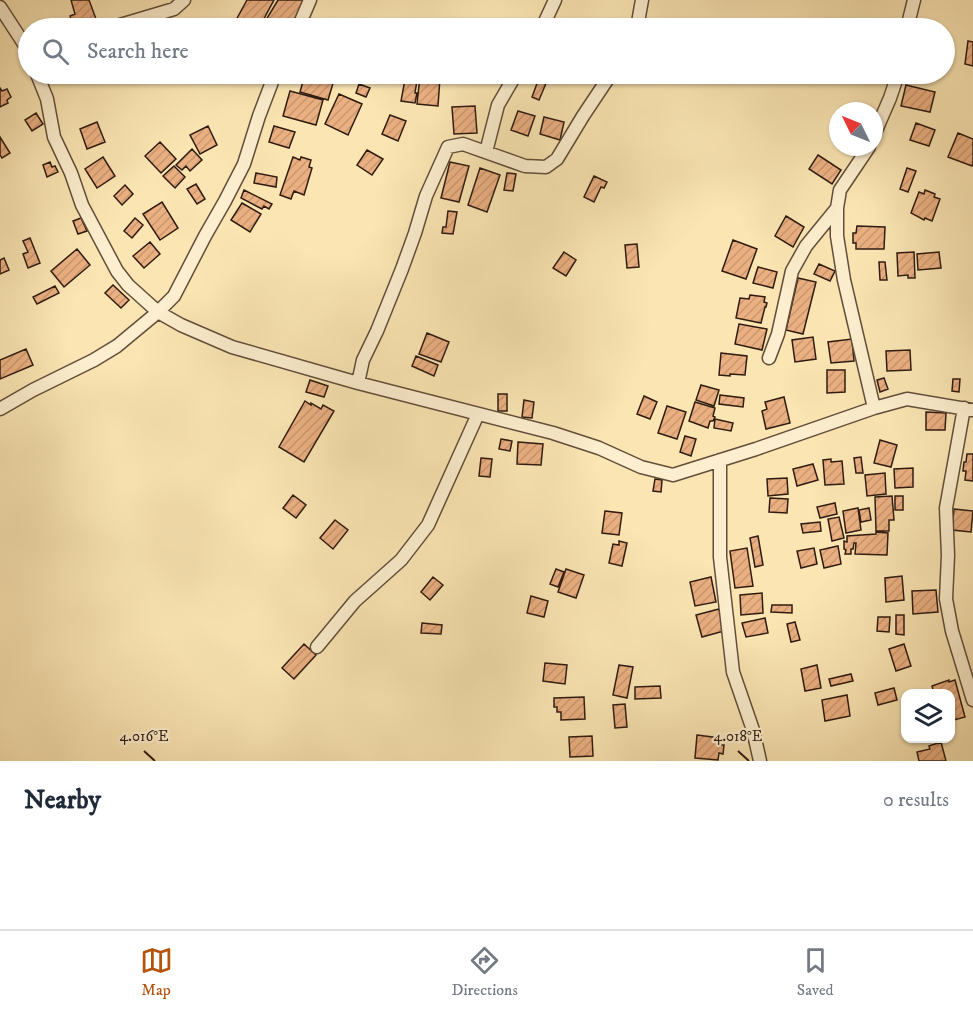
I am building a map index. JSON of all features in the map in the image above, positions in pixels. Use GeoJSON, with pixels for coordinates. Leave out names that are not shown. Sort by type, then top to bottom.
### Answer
{"type":"FeatureCollection","features":[{"type":"Feature","properties":{"kind":"street"},"geometry":{"type":"LineString","coordinates":[[144,18],[174,9],[184,0]]}},
{"type":"Feature","properties":{"kind":"street"},"geometry":{"type":"LineString","coordinates":[[302,18],[310,0]]}},
{"type":"Feature","properties":{"kind":"street"},"geometry":{"type":"LineString","coordinates":[[547,18],[555,0]]}},
{"type":"Feature","properties":{"kind":"street"},"geometry":{"type":"LineString","coordinates":[[639,18],[642,0]]}},
{"type":"Feature","properties":{"kind":"street"},"geometry":{"type":"LineString","coordinates":[[910,18],[914,0]]}},
{"type":"Feature","properties":{"kind":"street"},"geometry":{"type":"LineString","coordinates":[[0,7],[18,35]]}},
{"type":"Feature","properties":{"kind":"street"},"geometry":{"type":"LineString","coordinates":[[41,84],[47,99],[54,137],[71,173],[82,206],[117,271],[128,285],[158,312],[181,326],[232,347],[358,383],[553,433],[599,448],[641,467],[673,475],[907,399],[969,409],[946,508],[948,555],[946,599],[952,632],[973,700]]}},
{"type":"Feature","properties":{"kind":"street"},"geometry":{"type":"LineString","coordinates":[[0,409],[117,346],[174,296],[244,164],[271,84]]}},
{"type":"Feature","properties":{"kind":"street"},"geometry":{"type":"LineString","coordinates":[[486,152],[498,105],[510,84]]}},
{"type":"Feature","properties":{"kind":"street"},"geometry":{"type":"LineString","coordinates":[[358,383],[363,360],[378,331],[416,233],[426,196],[448,147],[463,144],[525,166],[546,167],[557,159],[605,84]]}},
{"type":"Feature","properties":{"kind":"street"},"geometry":{"type":"LineString","coordinates":[[883,114],[895,84]]}},
{"type":"Feature","properties":{"kind":"street"},"geometry":{"type":"LineString","coordinates":[[863,156],[840,190],[837,208],[837,236],[844,280],[874,408]]}},
{"type":"Feature","properties":{"kind":"street"},"geometry":{"type":"LineString","coordinates":[[769,358],[778,334],[792,271],[806,246],[837,208]]}},
{"type":"Feature","properties":{"kind":"street"},"geometry":{"type":"LineString","coordinates":[[317,647],[355,601],[401,560],[428,525],[478,414]]}},
{"type":"Feature","properties":{"kind":"street"},"geometry":{"type":"LineString","coordinates":[[720,460],[720,557],[733,672],[753,730],[760,761]]}},
{"type":"Feature","properties":{"kind":"building"},"geometry":{"type":"Polygon","coordinates":[[[71,0],[89,0],[96,18],[71,18],[70,16],[75,14],[71,0]]]}},
{"type":"Feature","properties":{"kind":"building"},"geometry":{"type":"Polygon","coordinates":[[[247,0],[274,0],[264,18],[237,18],[247,0]]]}},
{"type":"Feature","properties":{"kind":"building"},"geometry":{"type":"Polygon","coordinates":[[[278,0],[306,0],[295,18],[267,18],[278,0]]]}},
{"type":"Feature","properties":{"kind":"building"},"geometry":{"type":"Polygon","coordinates":[[[968,41],[973,42],[973,66],[965,64],[968,41]]]}},
{"type":"Feature","properties":{"kind":"building"},"geometry":{"type":"Polygon","coordinates":[[[302,84],[333,84],[328,100],[300,92],[302,84]]]}},
{"type":"Feature","properties":{"kind":"building"},"geometry":{"type":"Polygon","coordinates":[[[359,84],[370,88],[366,97],[356,93],[359,84]]]}},
{"type":"Feature","properties":{"kind":"building"},"geometry":{"type":"Polygon","coordinates":[[[404,84],[416,84],[415,103],[401,101],[404,84]]]}},
{"type":"Feature","properties":{"kind":"building"},"geometry":{"type":"Polygon","coordinates":[[[419,84],[440,84],[438,106],[417,104],[419,84]]]}},
{"type":"Feature","properties":{"kind":"building"},"geometry":{"type":"Polygon","coordinates":[[[537,84],[546,84],[539,100],[532,97],[537,84]]]}},
{"type":"Feature","properties":{"kind":"building"},"geometry":{"type":"Polygon","coordinates":[[[906,85],[935,92],[930,112],[901,106],[906,85]]]}},
{"type":"Feature","properties":{"kind":"building"},"geometry":{"type":"Polygon","coordinates":[[[0,88],[2,91],[7,89],[11,97],[7,100],[8,103],[0,107],[0,88]]]}},
{"type":"Feature","properties":{"kind":"building"},"geometry":{"type":"Polygon","coordinates":[[[290,91],[323,100],[316,125],[283,116],[290,91]]]}},
{"type":"Feature","properties":{"kind":"building"},"geometry":{"type":"Polygon","coordinates":[[[339,94],[362,104],[348,135],[325,124],[339,94]]]}},
{"type":"Feature","properties":{"kind":"building"},"geometry":{"type":"Polygon","coordinates":[[[475,106],[477,133],[454,134],[452,107],[475,106]]]}},
{"type":"Feature","properties":{"kind":"building"},"geometry":{"type":"Polygon","coordinates":[[[518,111],[535,116],[528,136],[511,130],[518,111]]]}},
{"type":"Feature","properties":{"kind":"building"},"geometry":{"type":"Polygon","coordinates":[[[36,113],[43,124],[32,131],[25,120],[36,113]]]}},
{"type":"Feature","properties":{"kind":"building"},"geometry":{"type":"Polygon","coordinates":[[[390,115],[406,121],[398,141],[382,134],[390,115]]]}},
{"type":"Feature","properties":{"kind":"building"},"geometry":{"type":"Polygon","coordinates":[[[544,117],[564,122],[560,140],[540,134],[544,117]]]}},
{"type":"Feature","properties":{"kind":"building"},"geometry":{"type":"Polygon","coordinates":[[[97,122],[105,142],[87,149],[80,129],[97,122]]]}},
{"type":"Feature","properties":{"kind":"building"},"geometry":{"type":"Polygon","coordinates":[[[916,123],[935,130],[929,146],[910,140],[916,123]]]}},
{"type":"Feature","properties":{"kind":"building"},"geometry":{"type":"Polygon","coordinates":[[[208,126],[217,145],[200,154],[190,135],[208,126]]]}},
{"type":"Feature","properties":{"kind":"building"},"geometry":{"type":"Polygon","coordinates":[[[274,126],[295,132],[289,148],[269,142],[274,126]]]}},
{"type":"Feature","properties":{"kind":"building"},"geometry":{"type":"Polygon","coordinates":[[[958,133],[973,139],[972,166],[948,157],[958,133]]]}},
{"type":"Feature","properties":{"kind":"building"},"geometry":{"type":"Polygon","coordinates":[[[0,137],[10,153],[2,158],[0,155],[0,137]]]}},
{"type":"Feature","properties":{"kind":"building"},"geometry":{"type":"Polygon","coordinates":[[[160,142],[176,159],[161,173],[145,156],[160,142]]]}},
{"type":"Feature","properties":{"kind":"building"},"geometry":{"type":"Polygon","coordinates":[[[192,149],[202,160],[190,171],[186,166],[182,170],[176,165],[192,149]]]}},
{"type":"Feature","properties":{"kind":"building"},"geometry":{"type":"Polygon","coordinates":[[[367,150],[383,159],[372,175],[357,165],[367,150]]]}},
{"type":"Feature","properties":{"kind":"building"},"geometry":{"type":"Polygon","coordinates":[[[818,155],[841,170],[832,184],[809,169],[818,155]]]}},
{"type":"Feature","properties":{"kind":"building"},"geometry":{"type":"Polygon","coordinates":[[[103,157],[115,176],[97,188],[85,169],[103,157]]]}},
{"type":"Feature","properties":{"kind":"building"},"geometry":{"type":"Polygon","coordinates":[[[293,157],[300,160],[301,157],[311,160],[309,167],[312,168],[304,195],[294,191],[291,199],[280,195],[293,157]]]}},
{"type":"Feature","properties":{"kind":"building"},"geometry":{"type":"Polygon","coordinates":[[[50,162],[58,172],[47,177],[43,165],[50,162]]]}},
{"type":"Feature","properties":{"kind":"building"},"geometry":{"type":"Polygon","coordinates":[[[450,162],[469,166],[459,202],[441,198],[450,162]]]}},
{"type":"Feature","properties":{"kind":"building"},"geometry":{"type":"Polygon","coordinates":[[[174,166],[185,177],[175,188],[163,176],[174,166]]]}},
{"type":"Feature","properties":{"kind":"building"},"geometry":{"type":"Polygon","coordinates":[[[480,168],[500,175],[487,212],[468,205],[480,168]]]}},
{"type":"Feature","properties":{"kind":"building"},"geometry":{"type":"Polygon","coordinates":[[[907,168],[916,171],[908,192],[900,189],[907,168]]]}},
{"type":"Feature","properties":{"kind":"building"},"geometry":{"type":"Polygon","coordinates":[[[256,173],[277,177],[276,187],[254,183],[256,173]]]}},
{"type":"Feature","properties":{"kind":"building"},"geometry":{"type":"Polygon","coordinates":[[[507,173],[516,174],[513,191],[504,190],[507,173]]]}},
{"type":"Feature","properties":{"kind":"building"},"geometry":{"type":"Polygon","coordinates":[[[594,176],[607,182],[604,188],[601,187],[594,202],[584,197],[594,176]]]}},
{"type":"Feature","properties":{"kind":"building"},"geometry":{"type":"Polygon","coordinates":[[[196,184],[205,199],[197,204],[187,189],[196,184]]]}},
{"type":"Feature","properties":{"kind":"building"},"geometry":{"type":"Polygon","coordinates":[[[125,185],[133,194],[122,205],[114,196],[125,185]]]}},
{"type":"Feature","properties":{"kind":"building"},"geometry":{"type":"Polygon","coordinates":[[[244,190],[272,204],[269,209],[264,206],[262,209],[241,198],[244,190]]]}},
{"type":"Feature","properties":{"kind":"building"},"geometry":{"type":"Polygon","coordinates":[[[925,190],[940,199],[932,221],[925,218],[924,220],[911,213],[919,192],[924,194],[925,190]]]}},
{"type":"Feature","properties":{"kind":"building"},"geometry":{"type":"Polygon","coordinates":[[[162,202],[178,228],[160,240],[143,214],[162,202]]]}},
{"type":"Feature","properties":{"kind":"building"},"geometry":{"type":"Polygon","coordinates":[[[242,203],[261,214],[250,232],[231,220],[242,203]]]}},
{"type":"Feature","properties":{"kind":"building"},"geometry":{"type":"Polygon","coordinates":[[[448,211],[457,212],[453,234],[442,233],[443,227],[446,227],[448,211]]]}},
{"type":"Feature","properties":{"kind":"building"},"geometry":{"type":"Polygon","coordinates":[[[786,216],[804,227],[793,247],[775,236],[786,216]]]}},
{"type":"Feature","properties":{"kind":"building"},"geometry":{"type":"Polygon","coordinates":[[[81,218],[87,231],[78,234],[73,221],[81,218]]]}},
{"type":"Feature","properties":{"kind":"building"},"geometry":{"type":"Polygon","coordinates":[[[135,218],[143,225],[132,238],[124,231],[135,218]]]}},
{"type":"Feature","properties":{"kind":"building"},"geometry":{"type":"Polygon","coordinates":[[[857,226],[885,227],[884,249],[856,249],[856,243],[853,243],[853,233],[856,233],[857,226]]]}},
{"type":"Feature","properties":{"kind":"building"},"geometry":{"type":"Polygon","coordinates":[[[30,238],[40,263],[28,268],[23,254],[28,252],[23,241],[30,238]]]}},
{"type":"Feature","properties":{"kind":"building"},"geometry":{"type":"Polygon","coordinates":[[[733,240],[757,249],[746,279],[722,271],[733,240]]]}},
{"type":"Feature","properties":{"kind":"building"},"geometry":{"type":"Polygon","coordinates":[[[150,242],[160,254],[144,268],[133,256],[150,242]]]}},
{"type":"Feature","properties":{"kind":"building"},"geometry":{"type":"Polygon","coordinates":[[[637,244],[639,267],[627,268],[625,245],[637,244]]]}},
{"type":"Feature","properties":{"kind":"building"},"geometry":{"type":"Polygon","coordinates":[[[77,249],[90,265],[64,287],[51,271],[77,249]]]}},
{"type":"Feature","properties":{"kind":"building"},"geometry":{"type":"Polygon","coordinates":[[[564,252],[576,260],[566,276],[553,268],[564,252]]]}},
{"type":"Feature","properties":{"kind":"building"},"geometry":{"type":"Polygon","coordinates":[[[914,252],[915,278],[908,278],[908,275],[898,276],[897,253],[914,252]]]}},
{"type":"Feature","properties":{"kind":"building"},"geometry":{"type":"Polygon","coordinates":[[[939,252],[941,268],[918,270],[917,254],[939,252]]]}},
{"type":"Feature","properties":{"kind":"building"},"geometry":{"type":"Polygon","coordinates":[[[4,258],[9,270],[0,274],[0,260],[4,258]]]}},
{"type":"Feature","properties":{"kind":"building"},"geometry":{"type":"Polygon","coordinates":[[[879,262],[885,262],[887,280],[880,280],[879,262]]]}},
{"type":"Feature","properties":{"kind":"building"},"geometry":{"type":"Polygon","coordinates":[[[819,264],[835,271],[830,281],[814,274],[819,264]]]}},
{"type":"Feature","properties":{"kind":"building"},"geometry":{"type":"Polygon","coordinates":[[[758,267],[777,272],[773,288],[753,283],[758,267]]]}},
{"type":"Feature","properties":{"kind":"building"},"geometry":{"type":"Polygon","coordinates":[[[798,278],[816,282],[803,334],[786,330],[798,278]]]}},
{"type":"Feature","properties":{"kind":"building"},"geometry":{"type":"Polygon","coordinates":[[[113,285],[129,300],[121,308],[105,293],[113,285]]]}},
{"type":"Feature","properties":{"kind":"building"},"geometry":{"type":"Polygon","coordinates":[[[55,286],[59,293],[37,304],[33,297],[55,286]]]}},
{"type":"Feature","properties":{"kind":"building"},"geometry":{"type":"Polygon","coordinates":[[[750,295],[765,297],[764,302],[767,303],[761,323],[736,318],[740,298],[749,299],[750,295]]]}},
{"type":"Feature","properties":{"kind":"building"},"geometry":{"type":"Polygon","coordinates":[[[739,324],[767,329],[762,350],[735,344],[739,324]]]}},
{"type":"Feature","properties":{"kind":"building"},"geometry":{"type":"Polygon","coordinates":[[[427,333],[449,342],[441,362],[419,354],[427,333]]]}},
{"type":"Feature","properties":{"kind":"building"},"geometry":{"type":"Polygon","coordinates":[[[813,337],[816,359],[795,362],[792,340],[813,337]]]}},
{"type":"Feature","properties":{"kind":"building"},"geometry":{"type":"Polygon","coordinates":[[[852,339],[854,361],[831,363],[828,342],[852,339]]]}},
{"type":"Feature","properties":{"kind":"building"},"geometry":{"type":"Polygon","coordinates":[[[26,349],[33,365],[0,379],[0,360],[26,349]]]}},
{"type":"Feature","properties":{"kind":"building"},"geometry":{"type":"Polygon","coordinates":[[[910,350],[911,370],[887,371],[886,351],[910,350]]]}},
{"type":"Feature","properties":{"kind":"building"},"geometry":{"type":"Polygon","coordinates":[[[721,353],[747,356],[745,375],[719,375],[721,353]]]}},
{"type":"Feature","properties":{"kind":"building"},"geometry":{"type":"Polygon","coordinates":[[[416,356],[438,365],[434,376],[412,366],[416,356]]]}},
{"type":"Feature","properties":{"kind":"building"},"geometry":{"type":"Polygon","coordinates":[[[827,370],[845,370],[845,392],[827,393],[827,370]]]}},
{"type":"Feature","properties":{"kind":"building"},"geometry":{"type":"Polygon","coordinates":[[[884,378],[888,389],[880,392],[877,380],[884,378]]]}},
{"type":"Feature","properties":{"kind":"building"},"geometry":{"type":"Polygon","coordinates":[[[953,379],[960,379],[959,392],[952,391],[953,379]]]}},
{"type":"Feature","properties":{"kind":"building"},"geometry":{"type":"Polygon","coordinates":[[[310,380],[328,386],[324,397],[306,392],[310,380]]]}},
{"type":"Feature","properties":{"kind":"building"},"geometry":{"type":"Polygon","coordinates":[[[701,385],[719,390],[714,406],[696,400],[701,385]]]}},
{"type":"Feature","properties":{"kind":"building"},"geometry":{"type":"Polygon","coordinates":[[[498,394],[507,394],[507,411],[498,411],[498,394]]]}},
{"type":"Feature","properties":{"kind":"building"},"geometry":{"type":"Polygon","coordinates":[[[720,395],[744,398],[743,407],[719,404],[720,395]]]}},
{"type":"Feature","properties":{"kind":"building"},"geometry":{"type":"Polygon","coordinates":[[[644,396],[657,402],[650,419],[637,414],[644,396]]]}},
{"type":"Feature","properties":{"kind":"building"},"geometry":{"type":"Polygon","coordinates":[[[784,397],[790,423],[766,429],[762,411],[767,409],[765,402],[784,397]]]}},
{"type":"Feature","properties":{"kind":"building"},"geometry":{"type":"Polygon","coordinates":[[[524,400],[534,402],[532,418],[522,417],[524,400]]]}},
{"type":"Feature","properties":{"kind":"building"},"geometry":{"type":"Polygon","coordinates":[[[305,401],[321,409],[323,405],[334,411],[304,462],[279,447],[305,401]]]}},
{"type":"Feature","properties":{"kind":"building"},"geometry":{"type":"Polygon","coordinates":[[[695,402],[715,408],[713,416],[715,417],[713,421],[710,421],[708,428],[689,421],[695,402]]]}},
{"type":"Feature","properties":{"kind":"building"},"geometry":{"type":"Polygon","coordinates":[[[667,406],[686,412],[677,439],[658,433],[667,406]]]}},
{"type":"Feature","properties":{"kind":"building"},"geometry":{"type":"Polygon","coordinates":[[[926,412],[946,413],[945,430],[926,430],[926,412]]]}},
{"type":"Feature","properties":{"kind":"building"},"geometry":{"type":"Polygon","coordinates":[[[715,419],[733,423],[731,431],[714,428],[715,419]]]}},
{"type":"Feature","properties":{"kind":"building"},"geometry":{"type":"Polygon","coordinates":[[[685,436],[696,439],[691,456],[680,452],[685,436]]]}},
{"type":"Feature","properties":{"kind":"building"},"geometry":{"type":"Polygon","coordinates":[[[501,439],[512,441],[510,451],[499,449],[501,439]]]}},
{"type":"Feature","properties":{"kind":"building"},"geometry":{"type":"Polygon","coordinates":[[[880,440],[897,445],[891,467],[874,463],[880,440]]]}},
{"type":"Feature","properties":{"kind":"building"},"geometry":{"type":"Polygon","coordinates":[[[518,442],[543,444],[541,465],[517,464],[518,442]]]}},
{"type":"Feature","properties":{"kind":"building"},"geometry":{"type":"Polygon","coordinates":[[[967,454],[973,454],[973,481],[965,480],[966,471],[963,471],[967,454]]]}},
{"type":"Feature","properties":{"kind":"building"},"geometry":{"type":"Polygon","coordinates":[[[861,457],[863,473],[856,473],[854,458],[861,457]]]}},
{"type":"Feature","properties":{"kind":"building"},"geometry":{"type":"Polygon","coordinates":[[[481,458],[492,459],[490,477],[479,476],[481,458]]]}},
{"type":"Feature","properties":{"kind":"building"},"geometry":{"type":"Polygon","coordinates":[[[831,459],[831,462],[842,461],[844,484],[825,485],[823,460],[831,459]]]}},
{"type":"Feature","properties":{"kind":"building"},"geometry":{"type":"Polygon","coordinates":[[[813,464],[818,480],[797,486],[793,469],[813,464]]]}},
{"type":"Feature","properties":{"kind":"building"},"geometry":{"type":"Polygon","coordinates":[[[913,468],[913,487],[895,488],[894,469],[913,468]]]}},
{"type":"Feature","properties":{"kind":"building"},"geometry":{"type":"Polygon","coordinates":[[[885,473],[886,494],[867,496],[865,475],[885,473]]]}},
{"type":"Feature","properties":{"kind":"building"},"geometry":{"type":"Polygon","coordinates":[[[787,478],[788,494],[768,496],[767,479],[787,478]]]}},
{"type":"Feature","properties":{"kind":"building"},"geometry":{"type":"Polygon","coordinates":[[[655,479],[662,480],[661,492],[653,491],[655,479]]]}},
{"type":"Feature","properties":{"kind":"building"},"geometry":{"type":"Polygon","coordinates":[[[293,495],[306,505],[296,518],[283,508],[293,495]]]}},
{"type":"Feature","properties":{"kind":"building"},"geometry":{"type":"Polygon","coordinates":[[[892,496],[894,520],[889,520],[889,531],[876,531],[875,497],[892,496]]]}},
{"type":"Feature","properties":{"kind":"building"},"geometry":{"type":"Polygon","coordinates":[[[895,496],[903,496],[903,510],[895,510],[895,496]]]}},
{"type":"Feature","properties":{"kind":"building"},"geometry":{"type":"Polygon","coordinates":[[[770,498],[788,499],[787,513],[769,512],[770,498]]]}},
{"type":"Feature","properties":{"kind":"building"},"geometry":{"type":"Polygon","coordinates":[[[835,503],[837,514],[820,518],[817,507],[835,503]]]}},
{"type":"Feature","properties":{"kind":"building"},"geometry":{"type":"Polygon","coordinates":[[[858,508],[861,530],[846,533],[843,511],[858,508]]]}},
{"type":"Feature","properties":{"kind":"building"},"geometry":{"type":"Polygon","coordinates":[[[869,508],[871,520],[861,522],[859,510],[869,508]]]}},
{"type":"Feature","properties":{"kind":"building"},"geometry":{"type":"Polygon","coordinates":[[[954,509],[973,511],[971,532],[952,530],[954,509]]]}},
{"type":"Feature","properties":{"kind":"building"},"geometry":{"type":"Polygon","coordinates":[[[605,511],[622,513],[619,535],[602,533],[605,511]]]}},
{"type":"Feature","properties":{"kind":"building"},"geometry":{"type":"Polygon","coordinates":[[[839,517],[844,538],[832,541],[828,519],[839,517]]]}},
{"type":"Feature","properties":{"kind":"building"},"geometry":{"type":"Polygon","coordinates":[[[335,520],[348,530],[333,549],[320,538],[335,520]]]}},
{"type":"Feature","properties":{"kind":"building"},"geometry":{"type":"Polygon","coordinates":[[[820,522],[821,531],[803,533],[801,524],[820,522]]]}},
{"type":"Feature","properties":{"kind":"building"},"geometry":{"type":"Polygon","coordinates":[[[876,532],[888,533],[887,555],[855,554],[856,543],[851,549],[851,554],[845,554],[844,541],[847,542],[847,536],[876,534],[876,532]]]}},
{"type":"Feature","properties":{"kind":"building"},"geometry":{"type":"Polygon","coordinates":[[[758,536],[763,565],[755,567],[750,538],[758,536]]]}},
{"type":"Feature","properties":{"kind":"building"},"geometry":{"type":"Polygon","coordinates":[[[619,541],[627,543],[622,566],[609,563],[613,544],[619,545],[619,541]]]}},
{"type":"Feature","properties":{"kind":"building"},"geometry":{"type":"Polygon","coordinates":[[[838,546],[841,564],[824,568],[820,550],[838,546]]]}},
{"type":"Feature","properties":{"kind":"building"},"geometry":{"type":"Polygon","coordinates":[[[747,548],[753,586],[735,588],[730,551],[747,548]]]}},
{"type":"Feature","properties":{"kind":"building"},"geometry":{"type":"Polygon","coordinates":[[[814,548],[817,564],[801,568],[797,551],[814,548]]]}},
{"type":"Feature","properties":{"kind":"building"},"geometry":{"type":"Polygon","coordinates":[[[556,569],[564,572],[558,587],[550,584],[556,569]]]}},
{"type":"Feature","properties":{"kind":"building"},"geometry":{"type":"Polygon","coordinates":[[[566,569],[584,575],[576,598],[558,592],[566,569]]]}},
{"type":"Feature","properties":{"kind":"building"},"geometry":{"type":"Polygon","coordinates":[[[902,576],[904,600],[886,602],[885,578],[902,576]]]}},
{"type":"Feature","properties":{"kind":"building"},"geometry":{"type":"Polygon","coordinates":[[[433,577],[443,585],[430,600],[421,592],[433,577]]]}},
{"type":"Feature","properties":{"kind":"building"},"geometry":{"type":"Polygon","coordinates":[[[711,577],[716,602],[695,606],[690,582],[711,577]]]}},
{"type":"Feature","properties":{"kind":"building"},"geometry":{"type":"Polygon","coordinates":[[[936,590],[938,612],[913,614],[912,591],[936,590]]]}},
{"type":"Feature","properties":{"kind":"building"},"geometry":{"type":"Polygon","coordinates":[[[762,593],[763,613],[741,615],[740,595],[762,593]]]}},
{"type":"Feature","properties":{"kind":"building"},"geometry":{"type":"Polygon","coordinates":[[[531,596],[548,601],[544,617],[527,613],[531,596]]]}},
{"type":"Feature","properties":{"kind":"building"},"geometry":{"type":"Polygon","coordinates":[[[772,605],[792,605],[792,613],[771,612],[772,605]]]}},
{"type":"Feature","properties":{"kind":"building"},"geometry":{"type":"Polygon","coordinates":[[[719,609],[724,631],[702,637],[696,615],[719,609]]]}},
{"type":"Feature","properties":{"kind":"building"},"geometry":{"type":"Polygon","coordinates":[[[896,615],[904,615],[904,635],[896,634],[896,615]]]}},
{"type":"Feature","properties":{"kind":"building"},"geometry":{"type":"Polygon","coordinates":[[[878,617],[890,617],[889,632],[877,631],[878,617]]]}},
{"type":"Feature","properties":{"kind":"building"},"geometry":{"type":"Polygon","coordinates":[[[765,618],[768,633],[746,637],[742,623],[765,618]]]}},
{"type":"Feature","properties":{"kind":"building"},"geometry":{"type":"Polygon","coordinates":[[[795,622],[800,640],[791,642],[787,624],[795,622]]]}},
{"type":"Feature","properties":{"kind":"building"},"geometry":{"type":"Polygon","coordinates":[[[422,623],[442,625],[441,634],[421,633],[422,623]]]}},
{"type":"Feature","properties":{"kind":"building"},"geometry":{"type":"Polygon","coordinates":[[[304,644],[316,655],[294,679],[282,668],[304,644]]]}},
{"type":"Feature","properties":{"kind":"building"},"geometry":{"type":"Polygon","coordinates":[[[904,644],[911,666],[896,671],[889,649],[904,644]]]}},
{"type":"Feature","properties":{"kind":"building"},"geometry":{"type":"Polygon","coordinates":[[[545,663],[567,665],[565,684],[543,681],[545,663]]]}},
{"type":"Feature","properties":{"kind":"building"},"geometry":{"type":"Polygon","coordinates":[[[619,665],[633,667],[627,698],[613,695],[619,665]]]}},
{"type":"Feature","properties":{"kind":"building"},"geometry":{"type":"Polygon","coordinates":[[[817,665],[821,688],[805,691],[801,669],[817,665]]]}},
{"type":"Feature","properties":{"kind":"building"},"geometry":{"type":"Polygon","coordinates":[[[851,674],[853,681],[831,686],[829,679],[851,674]]]}},
{"type":"Feature","properties":{"kind":"building"},"geometry":{"type":"Polygon","coordinates":[[[955,680],[965,717],[955,720],[955,689],[933,689],[932,686],[955,680]]]}},
{"type":"Feature","properties":{"kind":"building"},"geometry":{"type":"Polygon","coordinates":[[[660,686],[661,698],[635,699],[635,687],[660,686]]]}},
{"type":"Feature","properties":{"kind":"building"},"geometry":{"type":"Polygon","coordinates":[[[894,688],[897,700],[878,705],[875,693],[894,688]]]}},
{"type":"Feature","properties":{"kind":"building"},"geometry":{"type":"Polygon","coordinates":[[[847,695],[850,716],[825,721],[822,700],[847,695]]]}},
{"type":"Feature","properties":{"kind":"building"},"geometry":{"type":"Polygon","coordinates":[[[584,697],[585,719],[561,720],[561,712],[557,712],[557,707],[554,707],[554,698],[584,697]]]}},
{"type":"Feature","properties":{"kind":"building"},"geometry":{"type":"Polygon","coordinates":[[[625,704],[627,727],[615,728],[613,705],[625,704]]]}},
{"type":"Feature","properties":{"kind":"building"},"geometry":{"type":"Polygon","coordinates":[[[697,735],[720,738],[719,745],[724,745],[723,754],[719,753],[718,760],[695,758],[697,735]]]}},
{"type":"Feature","properties":{"kind":"building"},"geometry":{"type":"Polygon","coordinates":[[[592,736],[593,756],[570,757],[569,737],[592,736]]]}},
{"type":"Feature","properties":{"kind":"building"},"geometry":{"type":"Polygon","coordinates":[[[941,743],[946,761],[919,761],[917,752],[930,749],[929,746],[941,743]]]}}]}
